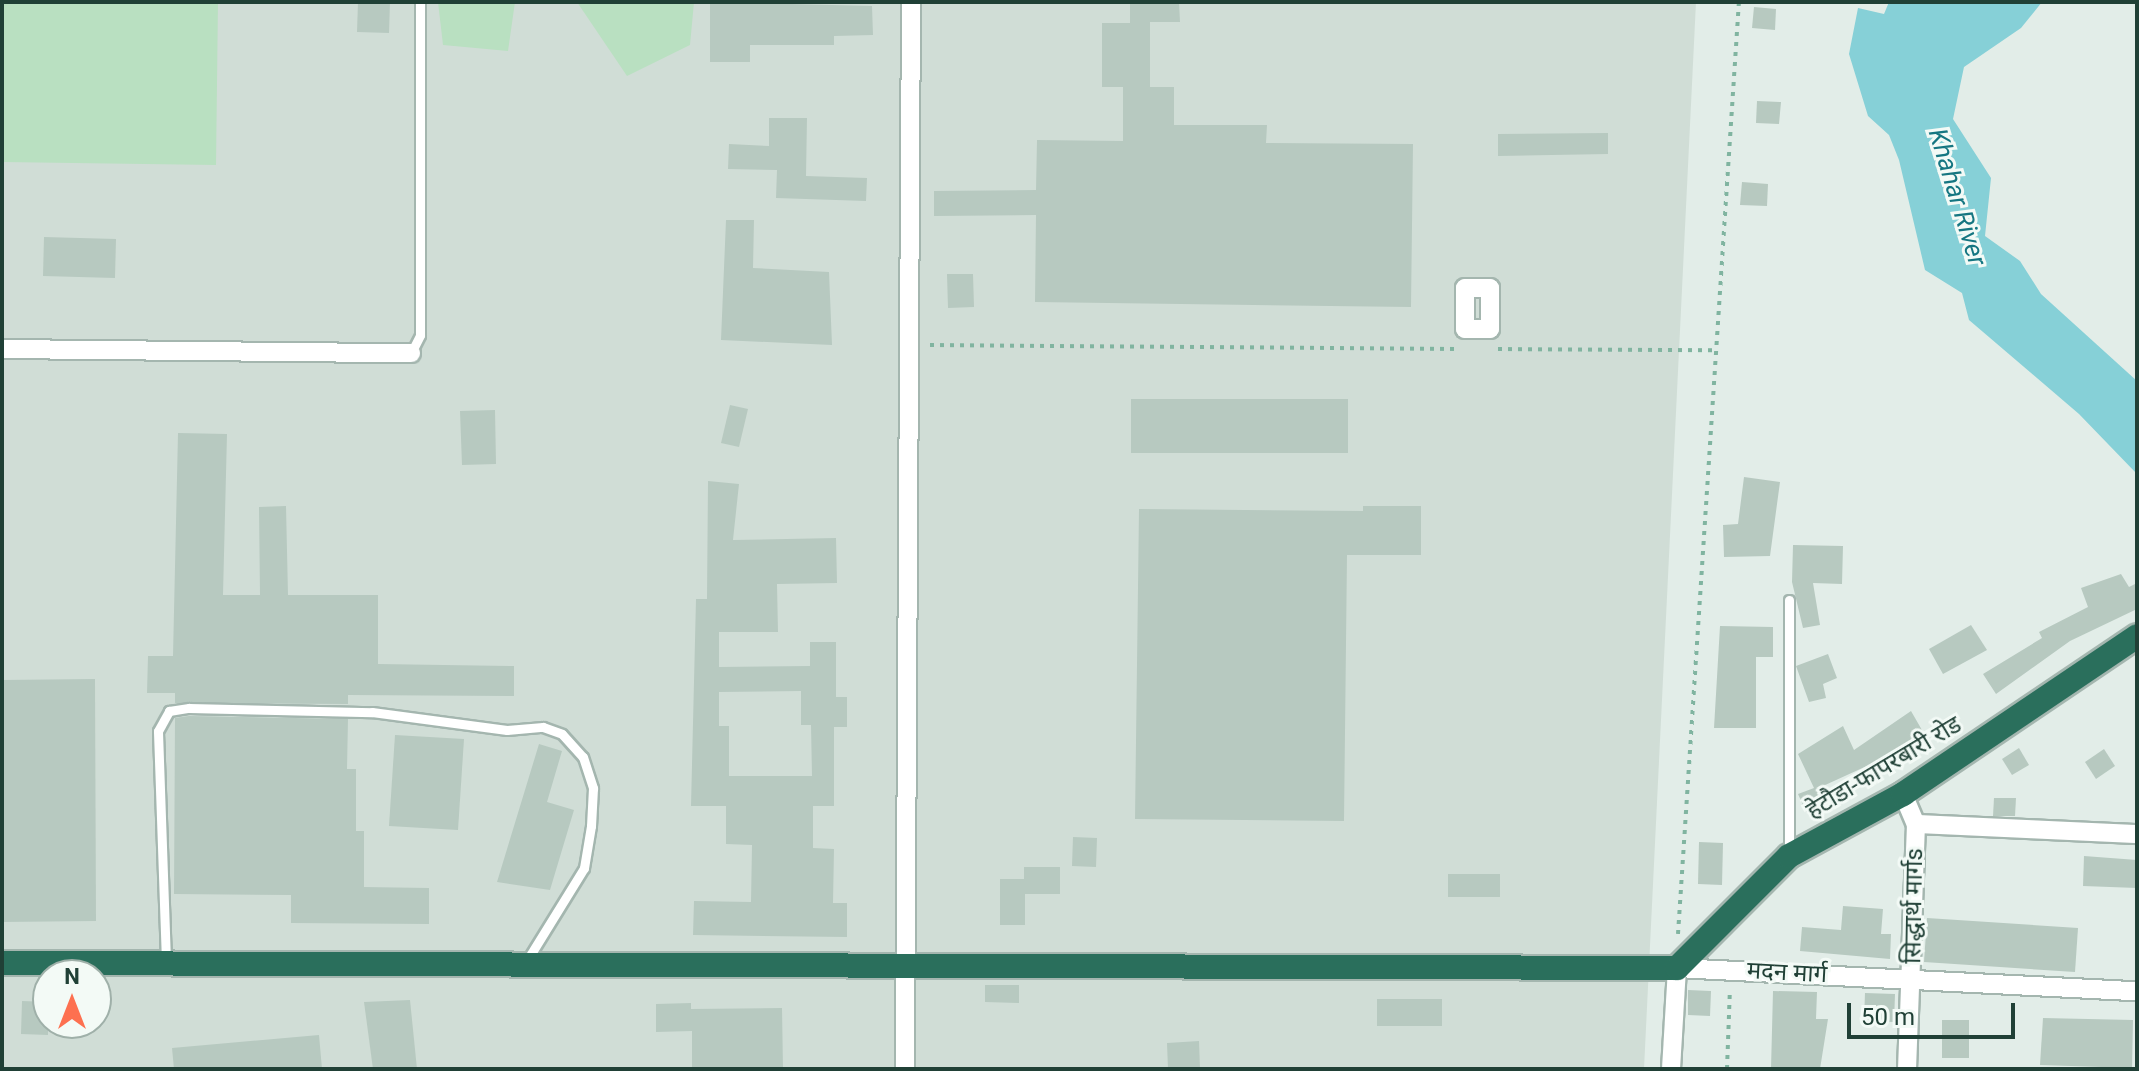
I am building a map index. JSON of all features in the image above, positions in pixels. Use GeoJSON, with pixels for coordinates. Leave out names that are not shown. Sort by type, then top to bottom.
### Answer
{"type":"FeatureCollection","features":[{"type":"Feature","properties":{"kind":"highway","name":"हेटौडा-फापरबारी रोड"},"geometry":{"type":"LineString","coordinates":[[1677,968],[1789,856],[1903,794],[2137,636]]}},
{"type":"Feature","properties":{"kind":"highway"},"geometry":{"type":"LineString","coordinates":[[2,963],[1677,968]]}},
{"type":"Feature","properties":{"kind":"street"},"geometry":{"type":"LineString","coordinates":[[905,1069],[911,2]]}},
{"type":"Feature","properties":{"kind":"street"},"geometry":{"type":"LineString","coordinates":[[2,349],[411,353]]}},
{"type":"Feature","properties":{"kind":"street","name":"सिद्धार्थ मार्गs"},"geometry":{"type":"LineString","coordinates":[[1903,794],[1916,824],[1907,1069]]}},
{"type":"Feature","properties":{"kind":"street"},"geometry":{"type":"LineString","coordinates":[[1916,824],[2137,834]]}},
{"type":"Feature","properties":{"kind":"street"},"geometry":{"type":"LineString","coordinates":[[1671,1069],[1677,968]]}},
{"type":"Feature","properties":{"kind":"street","name":"मदन मार्ग"},"geometry":{"type":"LineString","coordinates":[[1677,968],[2137,991]]}},
{"type":"Feature","properties":{"kind":"lane"},"geometry":{"type":"LineString","coordinates":[[411,353],[420,335],[420,2]]}},
{"type":"Feature","properties":{"kind":"lane"},"geometry":{"type":"LineString","coordinates":[[1789,600],[1789,856]]}},
{"type":"Feature","properties":{"kind":"lane"},"geometry":{"type":"LineString","coordinates":[[165,964],[158,731],[169,711],[189,708],[372,712],[507,730],[543,727],[562,734],[583,757],[593,788],[584,868],[524,965]]}},
{"type":"Feature","properties":{"kind":"path"},"geometry":{"type":"LineString","coordinates":[[1677,968],[1739,2]]}},
{"type":"Feature","properties":{"kind":"path"},"geometry":{"type":"LineString","coordinates":[[909,345],[1462,349]]}},
{"type":"Feature","properties":{"kind":"path"},"geometry":{"type":"LineString","coordinates":[[1494,349],[1715,350]]}},
{"type":"Feature","properties":{"kind":"path"},"geometry":{"type":"LineString","coordinates":[[1727,1069],[1730,970]]}},
{"type":"Feature","properties":{"kind":"shaded area"},"geometry":{"type":"Polygon","coordinates":[[[2,2],[1696,2],[1644,1069],[2,1069],[2,2]]]}},
{"type":"Feature","properties":{"kind":"green space"},"geometry":{"type":"Polygon","coordinates":[[[2,2],[218,2],[216,165],[2,162],[2,2]]]}},
{"type":"Feature","properties":{"kind":"green space"},"geometry":{"type":"Polygon","coordinates":[[[438,2],[515,2],[508,51],[443,45],[438,2]]]}},
{"type":"Feature","properties":{"kind":"green space"},"geometry":{"type":"Polygon","coordinates":[[[577,2],[694,2],[690,45],[627,76],[577,2]]]}},
{"type":"Feature","properties":{"kind":"water","name":"Khahar River"},"geometry":{"type":"Polygon","coordinates":[[[1889,2],[2042,2],[2021,28],[1964,67],[1953,119],[1991,178],[1985,236],[2020,261],[2041,294],[2137,381],[2137,474],[2079,414],[1969,320],[1962,293],[1925,270],[1899,160],[1889,135],[1868,116],[1849,54],[1858,8],[1884,14],[1889,2]]]}},
{"type":"Feature","properties":{"kind":"building"},"geometry":{"type":"Polygon","coordinates":[[[358,2],[390,2],[389,33],[357,32],[358,2]]]}},
{"type":"Feature","properties":{"kind":"building"},"geometry":{"type":"Polygon","coordinates":[[[710,2],[872,6],[873,35],[834,36],[834,45],[750,45],[750,62],[710,62],[710,2]]]}},
{"type":"Feature","properties":{"kind":"building"},"geometry":{"type":"Polygon","coordinates":[[[1130,2],[1179,2],[1180,22],[1150,22],[1150,87],[1174,87],[1174,125],[1267,125],[1266,143],[1413,144],[1411,307],[1035,302],[1036,215],[934,216],[934,191],[1036,190],[1037,140],[1123,141],[1123,87],[1102,87],[1102,23],[1130,23],[1130,2]]]}},
{"type":"Feature","properties":{"kind":"building"},"geometry":{"type":"Polygon","coordinates":[[[1754,7],[1776,9],[1775,30],[1752,28],[1754,7]]]}},
{"type":"Feature","properties":{"kind":"building"},"geometry":{"type":"Polygon","coordinates":[[[1757,101],[1781,102],[1779,124],[1756,123],[1757,101]]]}},
{"type":"Feature","properties":{"kind":"building"},"geometry":{"type":"Polygon","coordinates":[[[769,118],[807,118],[806,176],[867,178],[866,201],[776,198],[777,170],[728,169],[729,144],[769,146],[769,118]]]}},
{"type":"Feature","properties":{"kind":"building"},"geometry":{"type":"Polygon","coordinates":[[[1608,133],[1608,154],[1498,156],[1498,134],[1608,133]]]}},
{"type":"Feature","properties":{"kind":"building"},"geometry":{"type":"Polygon","coordinates":[[[1742,182],[1768,184],[1767,206],[1740,205],[1742,182]]]}},
{"type":"Feature","properties":{"kind":"building"},"geometry":{"type":"Polygon","coordinates":[[[726,220],[754,220],[753,268],[829,272],[832,345],[721,340],[726,220]]]}},
{"type":"Feature","properties":{"kind":"building"},"geometry":{"type":"Polygon","coordinates":[[[44,237],[116,239],[115,278],[43,276],[44,237]]]}},
{"type":"Feature","properties":{"kind":"building"},"geometry":{"type":"Polygon","coordinates":[[[947,274],[973,274],[974,307],[948,308],[947,274]]]}},
{"type":"Feature","properties":{"kind":"building"},"geometry":{"type":"Polygon","coordinates":[[[1131,399],[1348,399],[1348,453],[1131,453],[1131,399]]]}},
{"type":"Feature","properties":{"kind":"building"},"geometry":{"type":"Polygon","coordinates":[[[730,405],[748,409],[739,447],[721,443],[730,405]]]}},
{"type":"Feature","properties":{"kind":"building"},"geometry":{"type":"Polygon","coordinates":[[[495,410],[496,464],[462,465],[460,411],[495,410]]]}},
{"type":"Feature","properties":{"kind":"building"},"geometry":{"type":"Polygon","coordinates":[[[178,433],[227,434],[223,595],[260,595],[259,507],[286,506],[288,595],[378,595],[378,664],[514,666],[514,696],[348,695],[348,704],[175,703],[175,693],[147,693],[148,656],[173,656],[178,433]]]}},
{"type":"Feature","properties":{"kind":"building"},"geometry":{"type":"Polygon","coordinates":[[[1744,477],[1780,482],[1770,556],[1724,557],[1723,525],[1738,524],[1744,477]]]}},
{"type":"Feature","properties":{"kind":"building"},"geometry":{"type":"Polygon","coordinates":[[[708,481],[739,484],[733,540],[836,538],[837,583],[777,584],[778,632],[719,632],[719,667],[810,666],[810,642],[836,642],[836,697],[847,697],[847,727],[834,727],[834,806],[813,806],[813,848],[834,849],[833,903],[847,903],[847,937],[693,935],[694,901],[751,902],[752,845],[726,844],[726,806],[691,806],[696,599],[707,599],[708,481]],[[801,691],[719,692],[719,726],[729,726],[729,776],[812,776],[811,725],[801,725],[801,691]]]}},
{"type":"Feature","properties":{"kind":"building"},"geometry":{"type":"Polygon","coordinates":[[[1363,506],[1421,506],[1421,555],[1347,555],[1344,821],[1135,819],[1139,509],[1363,511],[1363,506]]]}},
{"type":"Feature","properties":{"kind":"building"},"geometry":{"type":"Polygon","coordinates":[[[1793,545],[1843,546],[1842,584],[1813,583],[1820,625],[1803,628],[1792,582],[1793,545]]]}},
{"type":"Feature","properties":{"kind":"building"},"geometry":{"type":"Polygon","coordinates":[[[2121,574],[2129,587],[2137,583],[2137,609],[2070,641],[1996,694],[1983,674],[2042,638],[2039,632],[2088,607],[2081,588],[2121,574]]]}},
{"type":"Feature","properties":{"kind":"building"},"geometry":{"type":"Polygon","coordinates":[[[1971,625],[1987,650],[1943,674],[1929,649],[1971,625]]]}},
{"type":"Feature","properties":{"kind":"building"},"geometry":{"type":"Polygon","coordinates":[[[1720,626],[1773,627],[1773,657],[1756,657],[1756,728],[1714,728],[1720,626]]]}},
{"type":"Feature","properties":{"kind":"building"},"geometry":{"type":"Polygon","coordinates":[[[1828,654],[1837,678],[1823,684],[1826,698],[1809,702],[1796,666],[1828,654]]]}},
{"type":"Feature","properties":{"kind":"building"},"geometry":{"type":"Polygon","coordinates":[[[95,679],[96,921],[2,922],[2,680],[95,679]]]}},
{"type":"Feature","properties":{"kind":"building"},"geometry":{"type":"Polygon","coordinates":[[[1911,711],[1930,744],[1875,777],[1869,765],[1823,786],[1830,802],[1806,812],[1798,794],[1814,788],[1798,754],[1843,726],[1854,750],[1911,711]]]}},
{"type":"Feature","properties":{"kind":"building"},"geometry":{"type":"Polygon","coordinates":[[[175,718],[348,719],[347,769],[356,769],[356,831],[364,831],[364,887],[429,888],[429,924],[291,923],[291,895],[174,894],[175,718]]]}},
{"type":"Feature","properties":{"kind":"building"},"geometry":{"type":"Polygon","coordinates":[[[395,735],[464,739],[458,830],[389,826],[395,735]]]}},
{"type":"Feature","properties":{"kind":"building"},"geometry":{"type":"Polygon","coordinates":[[[539,744],[562,751],[547,802],[574,810],[550,890],[497,882],[539,744]]]}},
{"type":"Feature","properties":{"kind":"building"},"geometry":{"type":"Polygon","coordinates":[[[2019,748],[2029,765],[2012,775],[2002,759],[2019,748]]]}},
{"type":"Feature","properties":{"kind":"building"},"geometry":{"type":"Polygon","coordinates":[[[2104,749],[2115,766],[2096,779],[2085,762],[2104,749]]]}},
{"type":"Feature","properties":{"kind":"building"},"geometry":{"type":"Polygon","coordinates":[[[1994,798],[2016,798],[2015,816],[1993,816],[1994,798]]]}},
{"type":"Feature","properties":{"kind":"building"},"geometry":{"type":"Polygon","coordinates":[[[1073,837],[1097,838],[1096,867],[1072,866],[1073,837]]]}},
{"type":"Feature","properties":{"kind":"building"},"geometry":{"type":"Polygon","coordinates":[[[1699,842],[1723,843],[1722,885],[1698,884],[1699,842]]]}},
{"type":"Feature","properties":{"kind":"building"},"geometry":{"type":"Polygon","coordinates":[[[2084,856],[2137,860],[2137,888],[2083,886],[2084,856]]]}},
{"type":"Feature","properties":{"kind":"building"},"geometry":{"type":"Polygon","coordinates":[[[1024,867],[1060,867],[1060,894],[1025,894],[1025,925],[1000,925],[1000,879],[1024,879],[1024,867]]]}},
{"type":"Feature","properties":{"kind":"building"},"geometry":{"type":"Polygon","coordinates":[[[1448,874],[1500,874],[1500,897],[1448,897],[1448,874]]]}},
{"type":"Feature","properties":{"kind":"building"},"geometry":{"type":"Polygon","coordinates":[[[1843,906],[1883,909],[1881,934],[1891,934],[1890,959],[1800,951],[1802,927],[1841,930],[1843,906]]]}},
{"type":"Feature","properties":{"kind":"building"},"geometry":{"type":"Polygon","coordinates":[[[1927,918],[2078,928],[2075,972],[1924,962],[1927,918]]]}},
{"type":"Feature","properties":{"kind":"building"},"geometry":{"type":"Polygon","coordinates":[[[985,985],[1019,985],[1019,1003],[985,1002],[985,985]]]}},
{"type":"Feature","properties":{"kind":"building"},"geometry":{"type":"Polygon","coordinates":[[[1688,990],[1711,991],[1710,1016],[1688,1015],[1688,990]]]}},
{"type":"Feature","properties":{"kind":"building"},"geometry":{"type":"Polygon","coordinates":[[[1773,991],[1817,992],[1816,1019],[1828,1019],[1820,1069],[1771,1069],[1773,991]]]}},
{"type":"Feature","properties":{"kind":"building"},"geometry":{"type":"Polygon","coordinates":[[[1865,993],[1895,994],[1894,1022],[1864,1021],[1865,993]]]}},
{"type":"Feature","properties":{"kind":"building"},"geometry":{"type":"Polygon","coordinates":[[[1377,999],[1442,999],[1442,1026],[1377,1026],[1377,999]]]}},
{"type":"Feature","properties":{"kind":"building"},"geometry":{"type":"Polygon","coordinates":[[[410,1000],[417,1069],[373,1069],[364,1002],[410,1000]]]}},
{"type":"Feature","properties":{"kind":"building"},"geometry":{"type":"Polygon","coordinates":[[[22,1001],[32,1001],[32,1034],[21,1034],[22,1001]]]}},
{"type":"Feature","properties":{"kind":"building"},"geometry":{"type":"Polygon","coordinates":[[[691,1003],[691,1009],[782,1008],[783,1069],[692,1069],[692,1031],[656,1032],[656,1004],[691,1003]]]}},
{"type":"Feature","properties":{"kind":"building"},"geometry":{"type":"Polygon","coordinates":[[[2043,1018],[2133,1020],[2132,1068],[2040,1065],[2043,1018]]]}},
{"type":"Feature","properties":{"kind":"building"},"geometry":{"type":"Polygon","coordinates":[[[1942,1020],[1969,1020],[1969,1058],[1942,1058],[1942,1020]]]}},
{"type":"Feature","properties":{"kind":"building"},"geometry":{"type":"Polygon","coordinates":[[[319,1035],[322,1069],[174,1069],[172,1048],[319,1035]]]}},
{"type":"Feature","properties":{"kind":"building"},"geometry":{"type":"Polygon","coordinates":[[[1199,1041],[1200,1069],[1168,1069],[1167,1043],[1199,1041]]]}}]}
